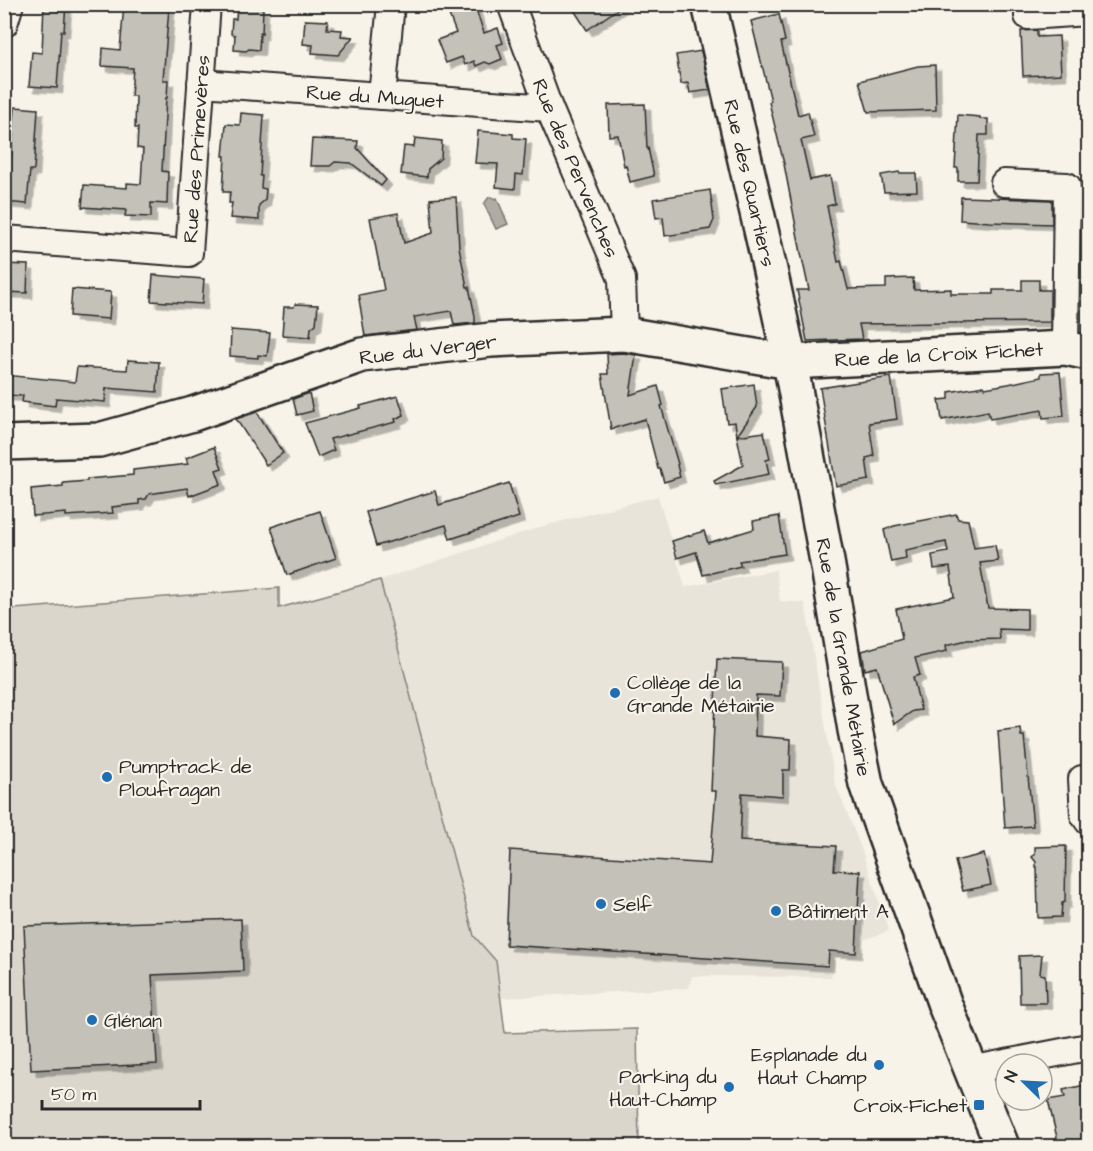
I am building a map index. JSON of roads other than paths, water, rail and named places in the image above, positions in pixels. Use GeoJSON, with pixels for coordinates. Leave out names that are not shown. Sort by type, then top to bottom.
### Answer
{"type":"FeatureCollection","features":[{"type":"Feature","properties":{"kind":"main road","name":"Rue des Quartiers"},"geometry":{"type":"LineString","coordinates":[[710,4],[790,362]]}},
{"type":"Feature","properties":{"kind":"main road","name":"Rue du Verger"},"geometry":{"type":"LineString","coordinates":[[4,443],[99,440],[193,414],[362,355],[491,340],[624,334],[790,362]]}},
{"type":"Feature","properties":{"kind":"main road","name":"Rue de la Croix Fichet"},"geometry":{"type":"LineString","coordinates":[[790,362],[1077,350]]}},
{"type":"Feature","properties":{"kind":"main road","name":"Rue de la Grande Métairie"},"geometry":{"type":"LineString","coordinates":[[790,362],[866,784],[928,960],[1002,1146]]}},
{"type":"Feature","properties":{"kind":"street"},"geometry":{"type":"LineString","coordinates":[[4,24],[10,4]]}},
{"type":"Feature","properties":{"kind":"street","name":"Rue des Primevères"},"geometry":{"type":"LineString","coordinates":[[4,239],[189,253],[207,4]]}},
{"type":"Feature","properties":{"kind":"street"},"geometry":{"type":"LineString","coordinates":[[382,96],[391,4]]}},
{"type":"Feature","properties":{"kind":"street","name":"Rue des Pervenches"},"geometry":{"type":"LineString","coordinates":[[511,4],[549,108],[622,279],[624,334]]}},
{"type":"Feature","properties":{"kind":"street"},"geometry":{"type":"LineString","coordinates":[[1028,16],[1089,12]]}},
{"type":"Feature","properties":{"kind":"street","name":"Rue du Muguet"},"geometry":{"type":"LineString","coordinates":[[201,83],[549,108]]}},
{"type":"Feature","properties":{"kind":"street"},"geometry":{"type":"LineString","coordinates":[[1004,183],[1067,186],[1077,350]]}},
{"type":"Feature","properties":{"kind":"street"},"geometry":{"type":"LineString","coordinates":[[1082,779],[1084,815],[1089,821]]}},
{"type":"Feature","properties":{"kind":"street"},"geometry":{"type":"LineString","coordinates":[[970,1070],[1089,1047]]}},
{"type":"Feature","properties":{"kind":"place","name":"Collège de la Grande Métairie"},"geometry":{"type":"Point","coordinates":[615,693]}},
{"type":"Feature","properties":{"kind":"place","name":"Pumptrack de Ploufragan"},"geometry":{"type":"Point","coordinates":[107,777]}},
{"type":"Feature","properties":{"kind":"place","name":"Self"},"geometry":{"type":"Point","coordinates":[601,904]}},
{"type":"Feature","properties":{"kind":"place","name":"Bâtiment A"},"geometry":{"type":"Point","coordinates":[776,911]}},
{"type":"Feature","properties":{"kind":"place","name":"Glénan"},"geometry":{"type":"Point","coordinates":[92,1020]}},
{"type":"Feature","properties":{"kind":"place","name":"Esplanade du Haut Champ"},"geometry":{"type":"Point","coordinates":[879,1065]}},
{"type":"Feature","properties":{"kind":"place","name":"Parking du Haut-Champ"},"geometry":{"type":"Point","coordinates":[729,1087]}},
{"type":"Feature","properties":{"kind":"place","name":"Croix-Fichet"},"geometry":{"type":"Point","coordinates":[979,1105]}}]}
